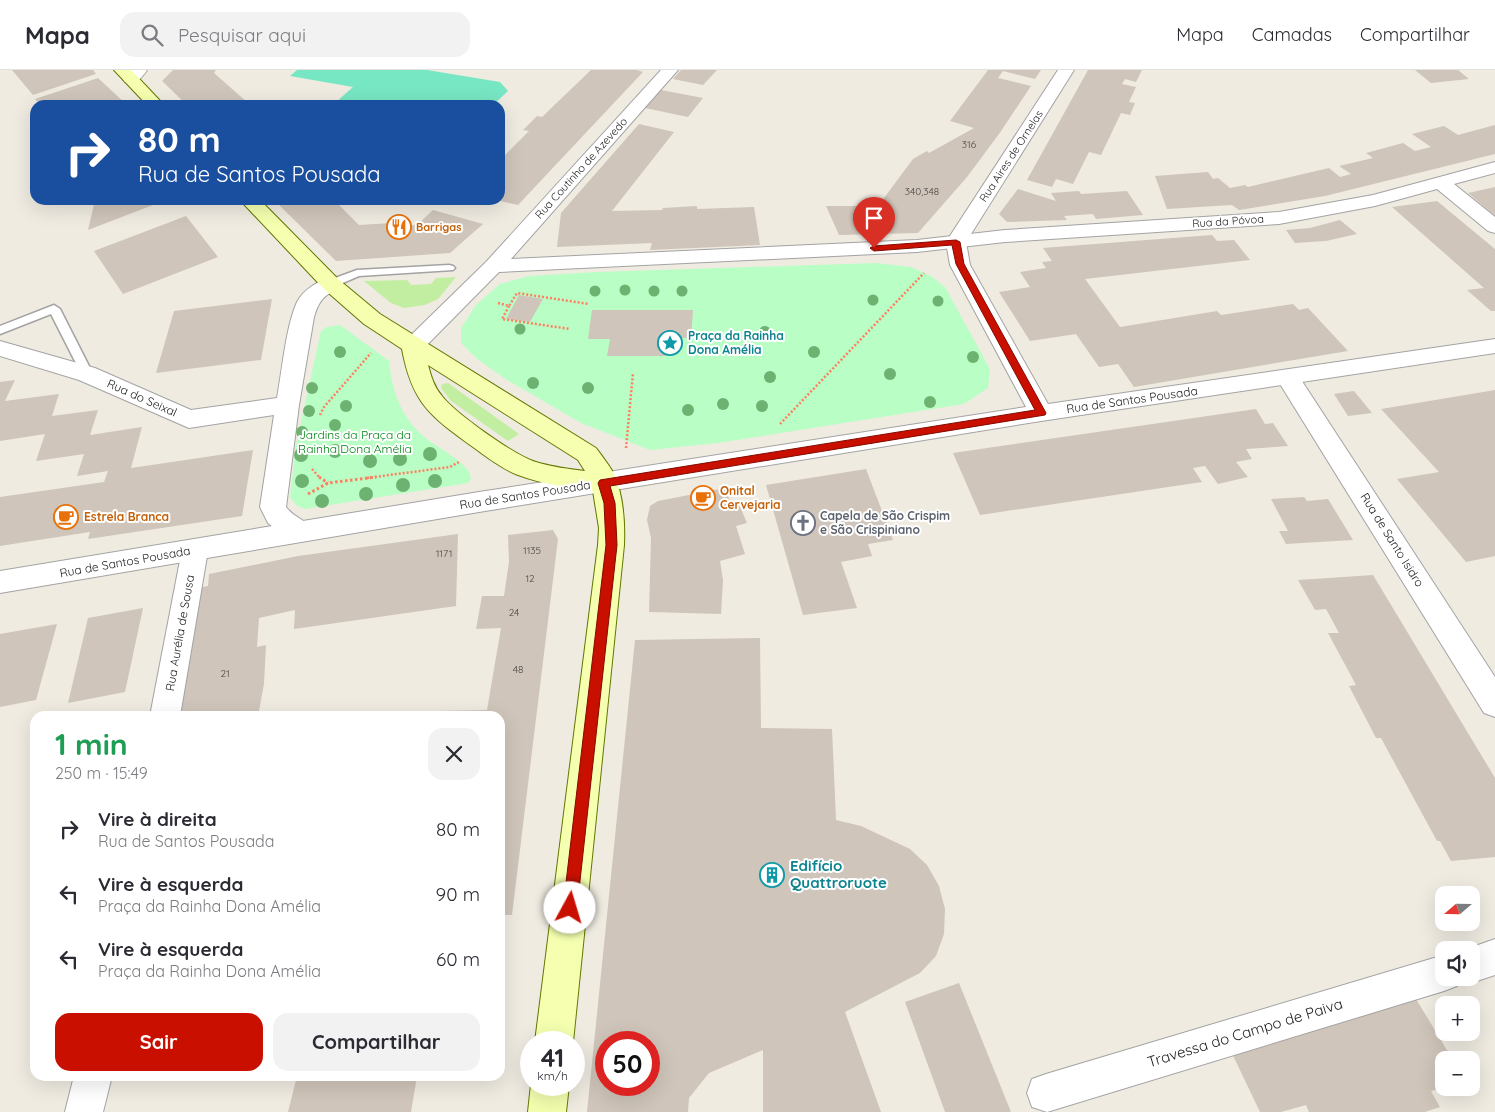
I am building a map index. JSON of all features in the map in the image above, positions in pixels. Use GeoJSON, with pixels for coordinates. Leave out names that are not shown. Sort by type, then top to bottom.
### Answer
{"type":"FeatureCollection","features":[{"type":"Feature","properties":{"kind":"main road"},"geometry":{"type":"LineString","coordinates":[[131,73],[152,100]]}},
{"type":"Feature","properties":{"kind":"main road"},"geometry":{"type":"LineString","coordinates":[[254,205],[331,284],[372,319],[587,454],[598,469],[604,483],[609,503],[612,545],[555,1031]]}},
{"type":"Feature","properties":{"kind":"main road"},"geometry":{"type":"LineString","coordinates":[[413,346],[421,383],[439,410],[507,459],[548,475],[604,483]]}},
{"type":"Feature","properties":{"kind":"main road"},"geometry":{"type":"LineString","coordinates":[[546,1112],[548,1096]]}},
{"type":"Feature","properties":{"kind":"street","name":"Rua Coutinho de Azevedo"},"geometry":{"type":"LineString","coordinates":[[493,266],[670,70]]}},
{"type":"Feature","properties":{"kind":"street","name":"Rua Aires de Ornelas"},"geometry":{"type":"LineString","coordinates":[[956,242],[1066,70]]}},
{"type":"Feature","properties":{"kind":"street","name":"Rua da Póvoa"},"geometry":{"type":"LineString","coordinates":[[956,242],[1005,236],[1279,218],[1375,200],[1495,166]]}},
{"type":"Feature","properties":{"kind":"street"},"geometry":{"type":"LineString","coordinates":[[1442,182],[1495,227]]}},
{"type":"Feature","properties":{"kind":"street"},"geometry":{"type":"LineString","coordinates":[[413,346],[493,266],[909,247],[956,242],[960,264],[1041,413]]}},
{"type":"Feature","properties":{"kind":"street"},"geometry":{"type":"LineString","coordinates":[[301,532],[275,515],[274,507],[287,405],[303,317],[308,302],[320,290],[331,284]]}},
{"type":"Feature","properties":{"kind":"street","name":"Rua de Santos Pousada"},"geometry":{"type":"LineString","coordinates":[[0,582],[1041,413],[1495,346]]}},
{"type":"Feature","properties":{"kind":"street","name":"Rua do Seixal"},"geometry":{"type":"LineString","coordinates":[[0,348],[87,374],[189,418],[287,405]]}},
{"type":"Feature","properties":{"kind":"street","name":"Rua de Santo Isidro"},"geometry":{"type":"LineString","coordinates":[[1288,378],[1495,703]]}},
{"type":"Feature","properties":{"kind":"street","name":"Rua Aurélia de Sousa"},"geometry":{"type":"LineString","coordinates":[[166,711],[195,550]]}},
{"type":"Feature","properties":{"kind":"street"},"geometry":{"type":"LineString","coordinates":[[1480,962],[1495,957]]}},
{"type":"Feature","properties":{"kind":"street","name":"Travessa do Campo de Paiva"},"geometry":{"type":"LineString","coordinates":[[1046,1093],[1435,976]]}},
{"type":"Feature","properties":{"kind":"street"},"geometry":{"type":"LineString","coordinates":[[84,1112],[91,1081]]}},
{"type":"Feature","properties":{"kind":"lane"},"geometry":{"type":"LineString","coordinates":[[331,284],[357,273],[449,268]]}},
{"type":"Feature","properties":{"kind":"lane"},"geometry":{"type":"LineString","coordinates":[[0,330],[54,309],[87,374]]}},
{"type":"Feature","properties":{"kind":"path"},"geometry":{"type":"LineString","coordinates":[[779,425],[927,269]]}},
{"type":"Feature","properties":{"kind":"path"},"geometry":{"type":"LineString","coordinates":[[570,329],[502,319],[517,293],[589,304]]}},
{"type":"Feature","properties":{"kind":"path"},"geometry":{"type":"LineString","coordinates":[[490,301],[509,306]]}},
{"type":"Feature","properties":{"kind":"path"},"geometry":{"type":"LineString","coordinates":[[317,422],[324,407],[374,350]]}},
{"type":"Feature","properties":{"kind":"path"},"geometry":{"type":"LineString","coordinates":[[626,448],[628,442],[632,373]]}},
{"type":"Feature","properties":{"kind":"path"},"geometry":{"type":"LineString","coordinates":[[302,497],[328,483],[450,467],[464,461]]}},
{"type":"Feature","properties":{"kind":"path"},"geometry":{"type":"LineString","coordinates":[[310,466],[321,480],[328,483]]}},
{"type":"Feature","properties":{"kind":"green space"},"geometry":{"type":"Polygon","coordinates":[[[297,70],[427,70],[500,82],[508,91],[498,100],[338,100],[353,87],[290,76],[297,70]]]}},
{"type":"Feature","properties":{"kind":"green space"},"geometry":{"type":"Polygon","coordinates":[[[876,263],[911,267],[931,276],[945,287],[990,369],[988,388],[964,404],[718,443],[650,450],[581,423],[507,380],[477,359],[461,343],[461,328],[476,305],[500,284],[529,276],[876,263]]]}},
{"type":"Feature","properties":{"kind":"green space"},"geometry":{"type":"Polygon","coordinates":[[[456,277],[438,299],[425,305],[404,308],[391,303],[364,281],[407,280],[411,285],[431,284],[436,278],[456,277]]]}},
{"type":"Feature","properties":{"kind":"green space","name":"Jardins da Praça da Rainha Dona Amélia"},"geometry":{"type":"Polygon","coordinates":[[[340,325],[389,361],[395,392],[408,419],[422,435],[464,466],[471,478],[468,483],[305,509],[297,506],[290,497],[296,445],[321,331],[327,327],[340,325]]]}},
{"type":"Feature","properties":{"kind":"green space"},"geometry":{"type":"Polygon","coordinates":[[[448,383],[519,434],[508,441],[451,401],[441,388],[442,384],[448,383]]]}},
{"type":"Feature","properties":{"kind":"building"},"geometry":{"type":"Polygon","coordinates":[[[12,70],[93,70],[96,74],[33,95],[12,70]]]}},
{"type":"Feature","properties":{"kind":"building"},"geometry":{"type":"Polygon","coordinates":[[[173,70],[216,70],[214,73],[245,100],[182,100],[162,81],[173,70]]]}},
{"type":"Feature","properties":{"kind":"building"},"geometry":{"type":"Polygon","coordinates":[[[591,70],[637,70],[643,72],[518,205],[505,202],[505,155],[529,131],[523,130],[537,116],[542,117],[591,70]]]}},
{"type":"Feature","properties":{"kind":"building"},"geometry":{"type":"Polygon","coordinates":[[[681,70],[717,70],[703,85],[673,79],[681,70]]]}},
{"type":"Feature","properties":{"kind":"building"},"geometry":{"type":"Polygon","coordinates":[[[988,70],[1041,70],[1035,79],[1003,71],[998,78],[1031,86],[967,177],[918,233],[839,235],[826,206],[878,206],[913,159],[927,151],[929,153],[974,128],[950,121],[988,70]]]}},
{"type":"Feature","properties":{"kind":"building"},"geometry":{"type":"Polygon","coordinates":[[[1088,70],[1142,70],[1136,82],[1125,79],[1122,84],[1136,87],[1129,102],[1135,103],[1130,115],[1121,113],[1101,155],[1089,152],[1073,184],[1056,179],[1052,187],[1027,180],[1088,70]]]}},
{"type":"Feature","properties":{"kind":"building"},"geometry":{"type":"Polygon","coordinates":[[[1415,70],[1458,70],[1469,79],[1431,83],[1415,70]]]}},
{"type":"Feature","properties":{"kind":"building"},"geometry":{"type":"Polygon","coordinates":[[[98,78],[122,100],[36,100],[98,78]]]}},
{"type":"Feature","properties":{"kind":"building"},"geometry":{"type":"Polygon","coordinates":[[[661,90],[703,98],[688,117],[645,108],[661,90]]]}},
{"type":"Feature","properties":{"kind":"building"},"geometry":{"type":"Polygon","coordinates":[[[639,124],[674,132],[612,211],[662,210],[663,208],[697,206],[697,209],[754,207],[760,245],[650,250],[652,243],[557,247],[561,213],[639,124]]]}},
{"type":"Feature","properties":{"kind":"building"},"geometry":{"type":"Polygon","coordinates":[[[1495,125],[1495,154],[1325,196],[1239,210],[1232,205],[1167,209],[1155,176],[1208,172],[1213,179],[1218,178],[1230,188],[1245,185],[1248,187],[1329,168],[1340,177],[1351,174],[1339,166],[1373,158],[1366,153],[1403,143],[1415,151],[1431,147],[1412,134],[1444,126],[1458,135],[1495,125]]]}},
{"type":"Feature","properties":{"kind":"building"},"geometry":{"type":"Polygon","coordinates":[[[1495,187],[1495,216],[1468,193],[1495,187]]]}},
{"type":"Feature","properties":{"kind":"building"},"geometry":{"type":"Polygon","coordinates":[[[1018,189],[1056,201],[1051,193],[1079,191],[1081,194],[1127,191],[1143,215],[1096,219],[1093,214],[1064,216],[1067,220],[1007,222],[999,214],[1018,189]]]}},
{"type":"Feature","properties":{"kind":"building"},"geometry":{"type":"Polygon","coordinates":[[[1437,201],[1495,249],[1495,311],[1491,311],[1467,290],[1484,288],[1392,207],[1437,201]]]}},
{"type":"Feature","properties":{"kind":"building"},"geometry":{"type":"Polygon","coordinates":[[[94,205],[153,205],[88,230],[94,205]]]}},
{"type":"Feature","properties":{"kind":"building"},"geometry":{"type":"Polygon","coordinates":[[[279,205],[339,205],[359,225],[408,222],[410,226],[418,224],[433,210],[483,224],[450,253],[336,261],[279,205]]]}},
{"type":"Feature","properties":{"kind":"building"},"geometry":{"type":"Polygon","coordinates":[[[186,216],[218,257],[123,294],[94,251],[186,216]]]}},
{"type":"Feature","properties":{"kind":"building"},"geometry":{"type":"Polygon","coordinates":[[[1340,220],[1357,234],[1326,241],[1295,243],[1286,230],[1310,228],[1340,220]]]}},
{"type":"Feature","properties":{"kind":"building"},"geometry":{"type":"Polygon","coordinates":[[[1212,235],[1217,241],[1234,240],[1250,260],[1085,279],[1120,327],[1217,311],[1221,315],[1293,304],[1299,310],[1308,308],[1348,351],[1134,387],[1118,364],[1099,367],[1076,334],[1030,341],[999,292],[1030,287],[1020,272],[1046,268],[1042,262],[1052,261],[1043,248],[1212,235]]]}},
{"type":"Feature","properties":{"kind":"building"},"geometry":{"type":"Polygon","coordinates":[[[519,295],[543,299],[530,322],[506,319],[519,295]]]}},
{"type":"Feature","properties":{"kind":"building"},"geometry":{"type":"Polygon","coordinates":[[[272,299],[261,360],[156,373],[174,311],[272,299]]]}},
{"type":"Feature","properties":{"kind":"building"},"geometry":{"type":"Polygon","coordinates":[[[592,310],[693,310],[691,338],[667,338],[666,356],[607,356],[610,339],[588,339],[592,310]]]}},
{"type":"Feature","properties":{"kind":"building"},"geometry":{"type":"Polygon","coordinates":[[[15,380],[5,401],[59,394],[52,416],[98,410],[90,435],[142,427],[131,468],[253,450],[242,516],[88,539],[90,532],[0,546],[0,497],[104,482],[108,471],[77,476],[84,454],[36,461],[45,434],[0,441],[0,382],[15,380]]]}},
{"type":"Feature","properties":{"kind":"building"},"geometry":{"type":"Polygon","coordinates":[[[1495,390],[1495,556],[1466,562],[1397,479],[1439,472],[1381,409],[1495,390]]]}},
{"type":"Feature","properties":{"kind":"building"},"geometry":{"type":"Polygon","coordinates":[[[1354,391],[1372,413],[1348,416],[1334,394],[1354,391]]]}},
{"type":"Feature","properties":{"kind":"building"},"geometry":{"type":"Polygon","coordinates":[[[1256,409],[1265,424],[1273,423],[1288,446],[1246,449],[1252,459],[1236,462],[1248,477],[1218,484],[1205,466],[1193,468],[1202,482],[980,515],[953,453],[1256,409]]]}},
{"type":"Feature","properties":{"kind":"building","name":"Capela de São Crispim e São Crispiniano"},"geometry":{"type":"Polygon","coordinates":[[[866,469],[893,540],[868,544],[872,556],[841,562],[857,608],[803,615],[766,485],[866,469]]]}},
{"type":"Feature","properties":{"kind":"building"},"geometry":{"type":"Polygon","coordinates":[[[725,488],[731,504],[738,502],[747,523],[736,526],[745,554],[720,561],[723,580],[721,614],[649,612],[651,538],[647,520],[650,506],[658,501],[725,488]]]}},
{"type":"Feature","properties":{"kind":"building"},"geometry":{"type":"Polygon","coordinates":[[[1304,497],[1307,501],[1328,499],[1353,540],[1286,544],[1279,531],[1288,531],[1271,499],[1304,497]]]}},
{"type":"Feature","properties":{"kind":"building"},"geometry":{"type":"Polygon","coordinates":[[[553,530],[558,539],[512,915],[505,915],[505,711],[434,711],[487,710],[501,628],[476,629],[482,596],[504,596],[509,562],[508,535],[553,530]]]}},
{"type":"Feature","properties":{"kind":"building"},"geometry":{"type":"Polygon","coordinates":[[[458,534],[456,606],[294,629],[295,610],[259,618],[257,647],[266,645],[264,684],[259,711],[181,711],[197,588],[208,586],[209,574],[298,556],[458,534]]]}},
{"type":"Feature","properties":{"kind":"building"},"geometry":{"type":"Polygon","coordinates":[[[1373,575],[1495,778],[1495,857],[1451,861],[1440,841],[1437,841],[1381,738],[1376,738],[1349,686],[1356,685],[1328,633],[1339,633],[1326,609],[1315,610],[1298,580],[1373,575]]]}},
{"type":"Feature","properties":{"kind":"building"},"geometry":{"type":"Polygon","coordinates":[[[143,608],[125,692],[68,703],[88,618],[143,608]]]}},
{"type":"Feature","properties":{"kind":"building"},"geometry":{"type":"Polygon","coordinates":[[[57,624],[36,700],[0,707],[0,634],[57,624]]]}},
{"type":"Feature","properties":{"kind":"building","name":"Edifício Quattroruote"},"geometry":{"type":"Polygon","coordinates":[[[760,638],[761,728],[832,729],[836,820],[861,826],[910,849],[927,865],[939,886],[945,909],[944,934],[936,956],[920,973],[845,1012],[881,1112],[763,1112],[763,1050],[709,1073],[689,1098],[688,1112],[587,1112],[595,1033],[595,1096],[660,1096],[660,1031],[595,1031],[635,640],[760,638]]]}},
{"type":"Feature","properties":{"kind":"building"},"geometry":{"type":"Polygon","coordinates":[[[959,983],[1011,1112],[945,1112],[905,1002],[959,983]]]}},
{"type":"Feature","properties":{"kind":"building"},"geometry":{"type":"Polygon","coordinates":[[[1413,994],[1435,1030],[1435,1041],[1441,1041],[1448,1051],[1435,1051],[1435,1090],[1431,1091],[1440,1107],[1425,1112],[1309,1112],[1306,1105],[1281,1112],[1260,1112],[1228,1045],[1413,994]]]}},
{"type":"Feature","properties":{"kind":"building"},"geometry":{"type":"Polygon","coordinates":[[[296,1081],[416,1081],[411,1112],[288,1112],[296,1081]]]}},
{"type":"Feature","properties":{"kind":"place","name":"Barrigas"},"geometry":{"type":"Point","coordinates":[399,227]}},
{"type":"Feature","properties":{"kind":"place","name":"Praça da Rainha Dona Amélia"},"geometry":{"type":"Point","coordinates":[670,343]}},
{"type":"Feature","properties":{"kind":"place","name":"Onital Cervejaria"},"geometry":{"type":"Point","coordinates":[703,498]}},
{"type":"Feature","properties":{"kind":"place","name":"Estrela Branca"},"geometry":{"type":"Point","coordinates":[66,517]}},
{"type":"Feature","properties":{"kind":"place","name":"Capela de São Crispim e São Crispiniano"},"geometry":{"type":"Point","coordinates":[803,523]}},
{"type":"Feature","properties":{"kind":"place","name":"Edifício Quattroruote"},"geometry":{"type":"Point","coordinates":[772,875]}},
{"type":"Feature","properties":{"kind":"route"},"geometry":{"type":"LineString","coordinates":[[570,908],[612,545],[609,503],[604,483],[1041,413],[960,264],[956,242],[874,248]]}}]}
